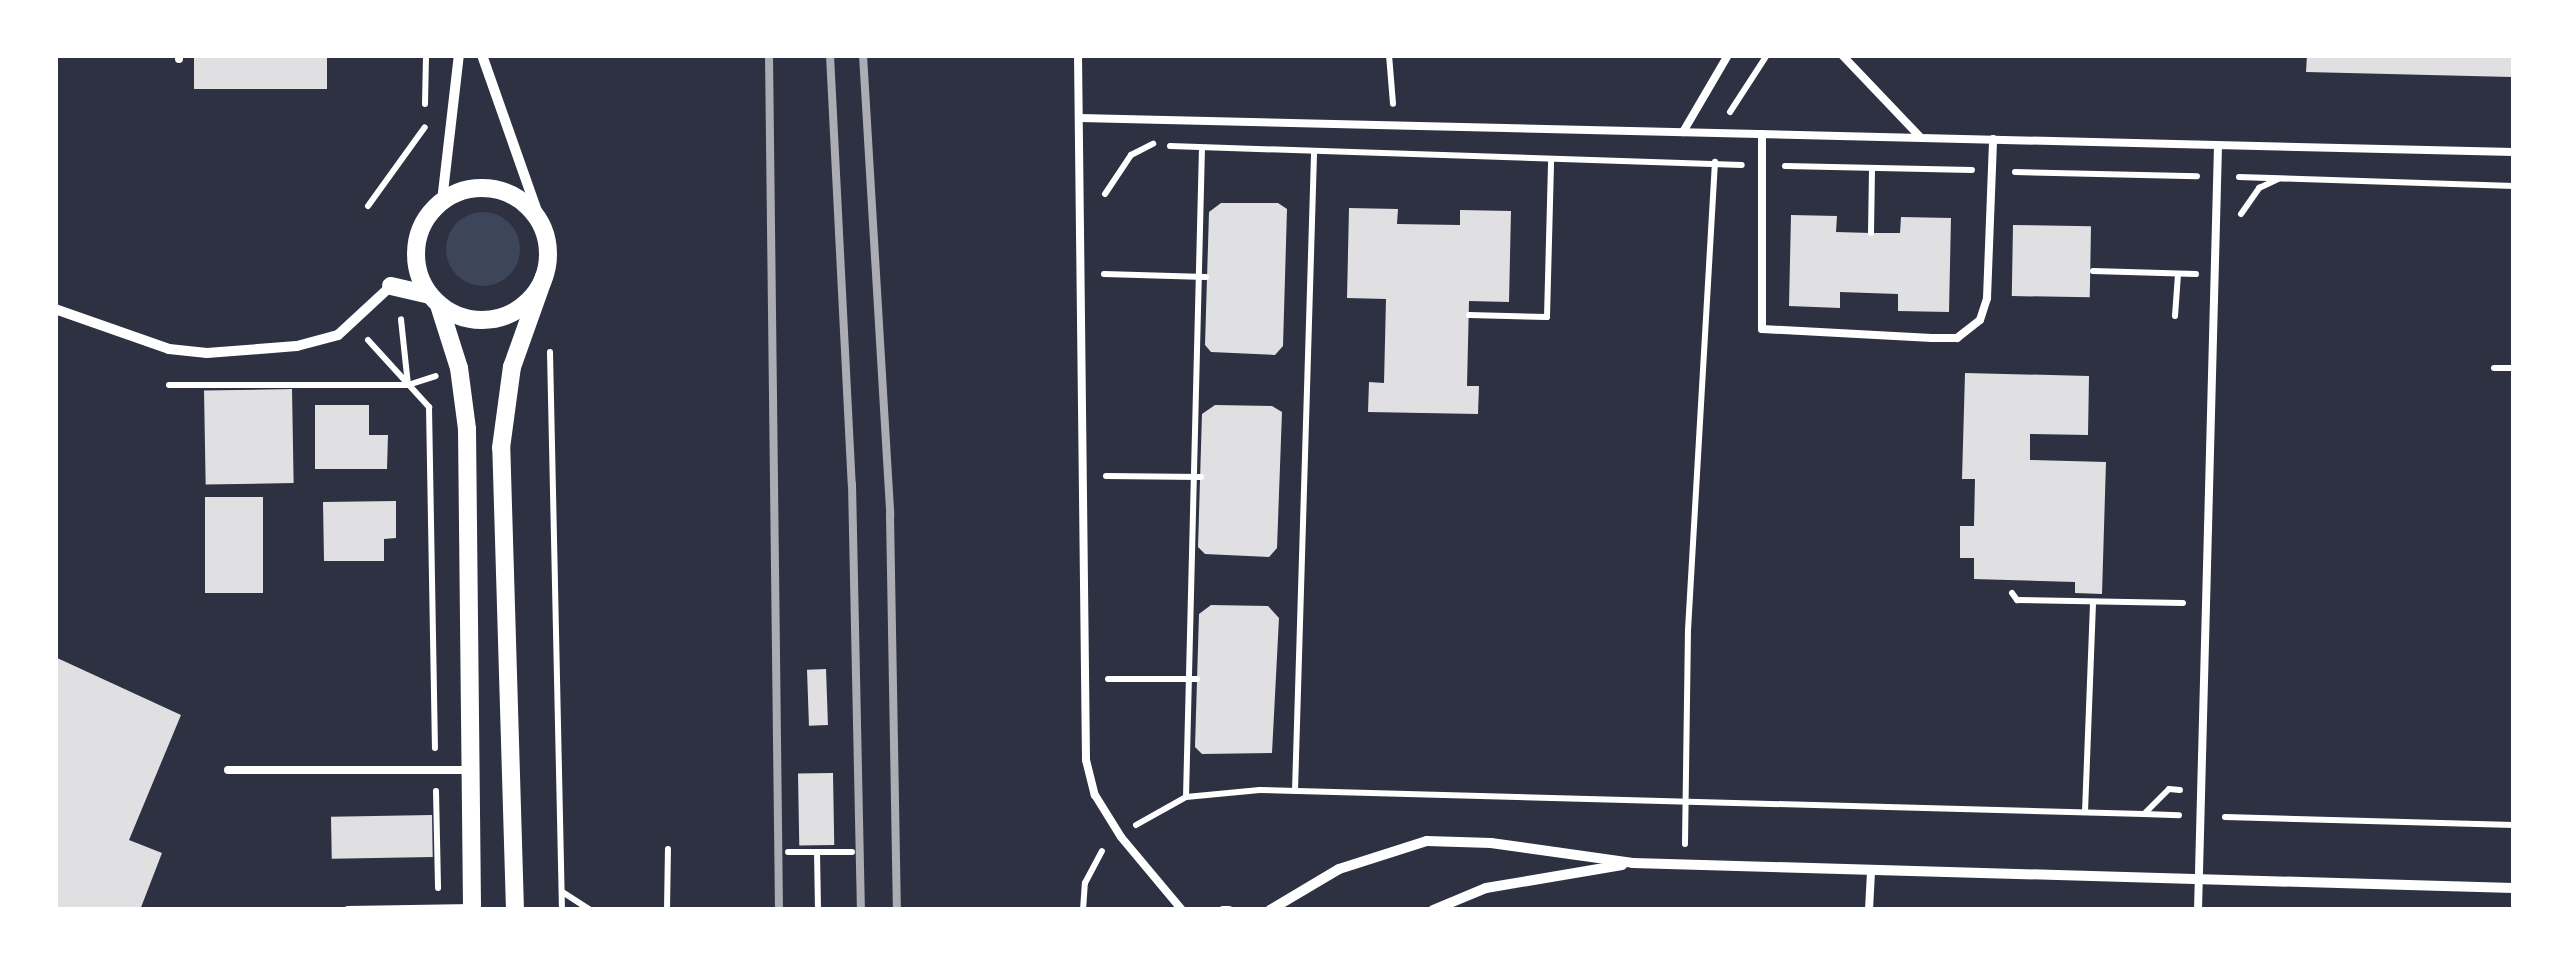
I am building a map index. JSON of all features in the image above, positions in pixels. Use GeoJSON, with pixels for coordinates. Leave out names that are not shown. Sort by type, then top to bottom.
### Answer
{"type":"FeatureCollection","features":[{"type":"Feature","properties":{"kind":"street"},"geometry":{"type":"LineString","coordinates":[[459,55],[442,201],[416,245],[421,280],[434,300],[459,368],[467,430],[475,770],[472,909]]}},
{"type":"Feature","properties":{"kind":"street"},"geometry":{"type":"LineString","coordinates":[[482,55],[548,250],[544,276],[512,368],[501,448],[515,910]]}},
{"type":"Feature","properties":{"kind":"street"},"geometry":{"type":"LineString","coordinates":[[442,201],[473,188],[506,192],[542,225]]}},
{"type":"Feature","properties":{"kind":"street"},"geometry":{"type":"LineString","coordinates":[[55,309],[169,349],[297,346],[350,330],[391,286],[434,300],[478,321],[499,318],[534,296],[544,276]]}},
{"type":"Feature","properties":{"kind":"street"},"geometry":{"type":"LineString","coordinates":[[1270,910],[1338,869],[1404,844],[1491,843],[1633,863],[2514,888]]}},
{"type":"Feature","properties":{"kind":"street"},"geometry":{"type":"LineString","coordinates":[[1433,910],[1504,884],[1633,863]]}},
{"type":"Feature","properties":{"kind":"lane"},"geometry":{"type":"LineString","coordinates":[[1078,55],[1084,742],[1095,795],[1120,837],[1182,910]]}},
{"type":"Feature","properties":{"kind":"lane"},"geometry":{"type":"LineString","coordinates":[[1683,132],[1728,55]]}},
{"type":"Feature","properties":{"kind":"lane"},"geometry":{"type":"LineString","coordinates":[[1842,55],[1920,137]]}},
{"type":"Feature","properties":{"kind":"lane"},"geometry":{"type":"LineString","coordinates":[[1080,118],[2514,152]]}},
{"type":"Feature","properties":{"kind":"lane"},"geometry":{"type":"LineString","coordinates":[[1762,134],[1762,328],[1932,338],[1957,338],[1980,320],[1993,139]]}},
{"type":"Feature","properties":{"kind":"lane"},"geometry":{"type":"LineString","coordinates":[[2198,910],[2218,144]]}},
{"type":"Feature","properties":{"kind":"lane"},"geometry":{"type":"LineString","coordinates":[[228,770],[475,770]]}},
{"type":"Feature","properties":{"kind":"lane"},"geometry":{"type":"LineString","coordinates":[[1869,910],[1871,872]]}},
{"type":"Feature","properties":{"kind":"lane"},"geometry":{"type":"LineString","coordinates":[[348,910],[472,909]]}},
{"type":"Feature","properties":{"kind":"path"},"geometry":{"type":"LineString","coordinates":[[368,206],[425,128],[426,55]]}},
{"type":"Feature","properties":{"kind":"path"},"geometry":{"type":"LineString","coordinates":[[1389,55],[1394,125]]}},
{"type":"Feature","properties":{"kind":"path"},"geometry":{"type":"LineString","coordinates":[[1684,865],[1688,630],[1714,164],[1722,133],[1768,55]]}},
{"type":"Feature","properties":{"kind":"path"},"geometry":{"type":"LineString","coordinates":[[1104,199],[1131,155],[1154,143],[1202,150],[1314,154],[2514,186]]}},
{"type":"Feature","properties":{"kind":"path"},"geometry":{"type":"LineString","coordinates":[[1186,796],[1203,277],[1202,150]]}},
{"type":"Feature","properties":{"kind":"path"},"geometry":{"type":"LineString","coordinates":[[1296,791],[1314,154]]}},
{"type":"Feature","properties":{"kind":"path"},"geometry":{"type":"LineString","coordinates":[[1469,315],[1547,317],[1551,161]]}},
{"type":"Feature","properties":{"kind":"path"},"geometry":{"type":"LineString","coordinates":[[1871,233],[1872,168]]}},
{"type":"Feature","properties":{"kind":"path"},"geometry":{"type":"LineString","coordinates":[[2239,219],[2259,188],[2279,178]]}},
{"type":"Feature","properties":{"kind":"path"},"geometry":{"type":"LineString","coordinates":[[1104,255],[1104,292]]}},
{"type":"Feature","properties":{"kind":"path"},"geometry":{"type":"LineString","coordinates":[[2093,271],[2214,274]]}},
{"type":"Feature","properties":{"kind":"path"},"geometry":{"type":"LineString","coordinates":[[1104,274],[1203,277]]}},
{"type":"Feature","properties":{"kind":"path"},"geometry":{"type":"LineString","coordinates":[[2175,316],[2178,274]]}},
{"type":"Feature","properties":{"kind":"path"},"geometry":{"type":"LineString","coordinates":[[401,318],[408,384]]}},
{"type":"Feature","properties":{"kind":"path"},"geometry":{"type":"LineString","coordinates":[[350,330],[370,341],[430,406],[438,909]]}},
{"type":"Feature","properties":{"kind":"path"},"geometry":{"type":"LineString","coordinates":[[550,345],[562,910]]}},
{"type":"Feature","properties":{"kind":"path"},"geometry":{"type":"LineString","coordinates":[[2494,368],[2514,368]]}},
{"type":"Feature","properties":{"kind":"path"},"geometry":{"type":"LineString","coordinates":[[169,385],[408,384]]}},
{"type":"Feature","properties":{"kind":"path"},"geometry":{"type":"LineString","coordinates":[[1106,458],[1106,494]]}},
{"type":"Feature","properties":{"kind":"path"},"geometry":{"type":"LineString","coordinates":[[1106,476],[1197,477]]}},
{"type":"Feature","properties":{"kind":"path"},"geometry":{"type":"LineString","coordinates":[[2012,593],[2017,600],[2204,604]]}},
{"type":"Feature","properties":{"kind":"path"},"geometry":{"type":"LineString","coordinates":[[2085,812],[2094,602]]}},
{"type":"Feature","properties":{"kind":"path"},"geometry":{"type":"LineString","coordinates":[[1106,660],[1107,694]]}},
{"type":"Feature","properties":{"kind":"path"},"geometry":{"type":"LineString","coordinates":[[1107,678],[1192,679]]}},
{"type":"Feature","properties":{"kind":"path"},"geometry":{"type":"LineString","coordinates":[[2144,814],[2169,790],[2226,790],[2225,817]]}},
{"type":"Feature","properties":{"kind":"path"},"geometry":{"type":"LineString","coordinates":[[1082,910],[1094,862],[1138,824],[1186,796],[1296,791],[2514,825]]}},
{"type":"Feature","properties":{"kind":"path"},"geometry":{"type":"LineString","coordinates":[[1132,814],[1138,824]]}},
{"type":"Feature","properties":{"kind":"path"},"geometry":{"type":"LineString","coordinates":[[667,910],[668,849]]}},
{"type":"Feature","properties":{"kind":"path"},"geometry":{"type":"LineString","coordinates":[[788,852],[852,852]]}},
{"type":"Feature","properties":{"kind":"path"},"geometry":{"type":"LineString","coordinates":[[817,852],[818,910]]}},
{"type":"Feature","properties":{"kind":"path"},"geometry":{"type":"LineString","coordinates":[[562,892],[590,910]]}},
{"type":"Feature","properties":{"kind":"shaded area"},"geometry":{"type":"Polygon","coordinates":[[[483,212],[509,223],[520,249],[509,275],[483,286],[457,275],[446,249],[457,223],[483,212]]]}},
{"type":"Feature","properties":{"kind":"building"},"geometry":{"type":"Polygon","coordinates":[[[194,55],[327,55],[327,89],[194,89],[194,55]]]}},
{"type":"Feature","properties":{"kind":"building"},"geometry":{"type":"Polygon","coordinates":[[[2307,55],[2513,55],[2512,77],[2306,72],[2307,55]]]}},
{"type":"Feature","properties":{"kind":"building"},"geometry":{"type":"Polygon","coordinates":[[[1221,203],[1278,203],[1287,209],[1283,346],[1275,355],[1211,352],[1205,345],[1209,212],[1221,203]]]}},
{"type":"Feature","properties":{"kind":"building"},"geometry":{"type":"Polygon","coordinates":[[[1349,208],[1398,209],[1397,224],[1460,225],[1460,210],[1511,211],[1509,302],[1469,301],[1467,386],[1479,386],[1478,414],[1368,412],[1369,382],[1384,383],[1386,299],[1347,298],[1349,208]]]}},
{"type":"Feature","properties":{"kind":"building"},"geometry":{"type":"Polygon","coordinates":[[[1791,215],[1837,216],[1836,232],[1871,233],[1900,233],[1901,217],[1951,218],[1949,312],[1898,311],[1898,294],[1840,292],[1840,308],[1789,306],[1791,215]]]}},
{"type":"Feature","properties":{"kind":"building"},"geometry":{"type":"Polygon","coordinates":[[[2013,225],[2091,226],[2090,297],[2012,296],[2013,225]]]}},
{"type":"Feature","properties":{"kind":"building"},"geometry":{"type":"Polygon","coordinates":[[[1965,373],[2089,376],[2088,435],[2030,434],[2030,460],[2106,462],[2102,594],[2075,593],[2075,582],[1974,579],[1974,558],[1960,558],[1960,526],[1974,526],[1975,479],[1962,479],[1965,373]]]}},
{"type":"Feature","properties":{"kind":"building"},"geometry":{"type":"Polygon","coordinates":[[[292,389],[294,483],[206,485],[204,391],[292,389]]]}},
{"type":"Feature","properties":{"kind":"building"},"geometry":{"type":"Polygon","coordinates":[[[315,405],[369,405],[369,435],[388,435],[387,469],[315,469],[315,405]]]}},
{"type":"Feature","properties":{"kind":"building"},"geometry":{"type":"Polygon","coordinates":[[[1215,405],[1272,406],[1282,412],[1277,548],[1269,557],[1205,554],[1198,547],[1202,414],[1215,405]]]}},
{"type":"Feature","properties":{"kind":"building"},"geometry":{"type":"Polygon","coordinates":[[[205,497],[263,497],[263,593],[205,593],[205,497]]]}},
{"type":"Feature","properties":{"kind":"building"},"geometry":{"type":"Polygon","coordinates":[[[396,501],[396,538],[384,539],[384,561],[324,561],[323,502],[396,501]]]}},
{"type":"Feature","properties":{"kind":"building"},"geometry":{"type":"Polygon","coordinates":[[[1211,605],[1268,606],[1279,618],[1272,753],[1202,754],[1195,747],[1199,614],[1211,605]]]}},
{"type":"Feature","properties":{"kind":"building"},"geometry":{"type":"Polygon","coordinates":[[[55,657],[181,715],[129,840],[162,853],[140,910],[55,910],[55,657]]]}},
{"type":"Feature","properties":{"kind":"building"},"geometry":{"type":"Polygon","coordinates":[[[826,669],[828,725],[809,726],[807,670],[826,669]]]}},
{"type":"Feature","properties":{"kind":"building"},"geometry":{"type":"Polygon","coordinates":[[[833,773],[834,845],[799,846],[798,774],[833,773]]]}},
{"type":"Feature","properties":{"kind":"building"},"geometry":{"type":"Polygon","coordinates":[[[432,815],[433,857],[332,859],[331,817],[432,815]]]}},
{"type":"Feature","properties":{"kind":"railway"},"geometry":{"type":"LineString","coordinates":[[769,55],[779,910]]}},
{"type":"Feature","properties":{"kind":"railway"},"geometry":{"type":"LineString","coordinates":[[830,55],[852,484],[861,910]]}},
{"type":"Feature","properties":{"kind":"railway"},"geometry":{"type":"LineString","coordinates":[[863,55],[890,515],[897,910]]}}]}
